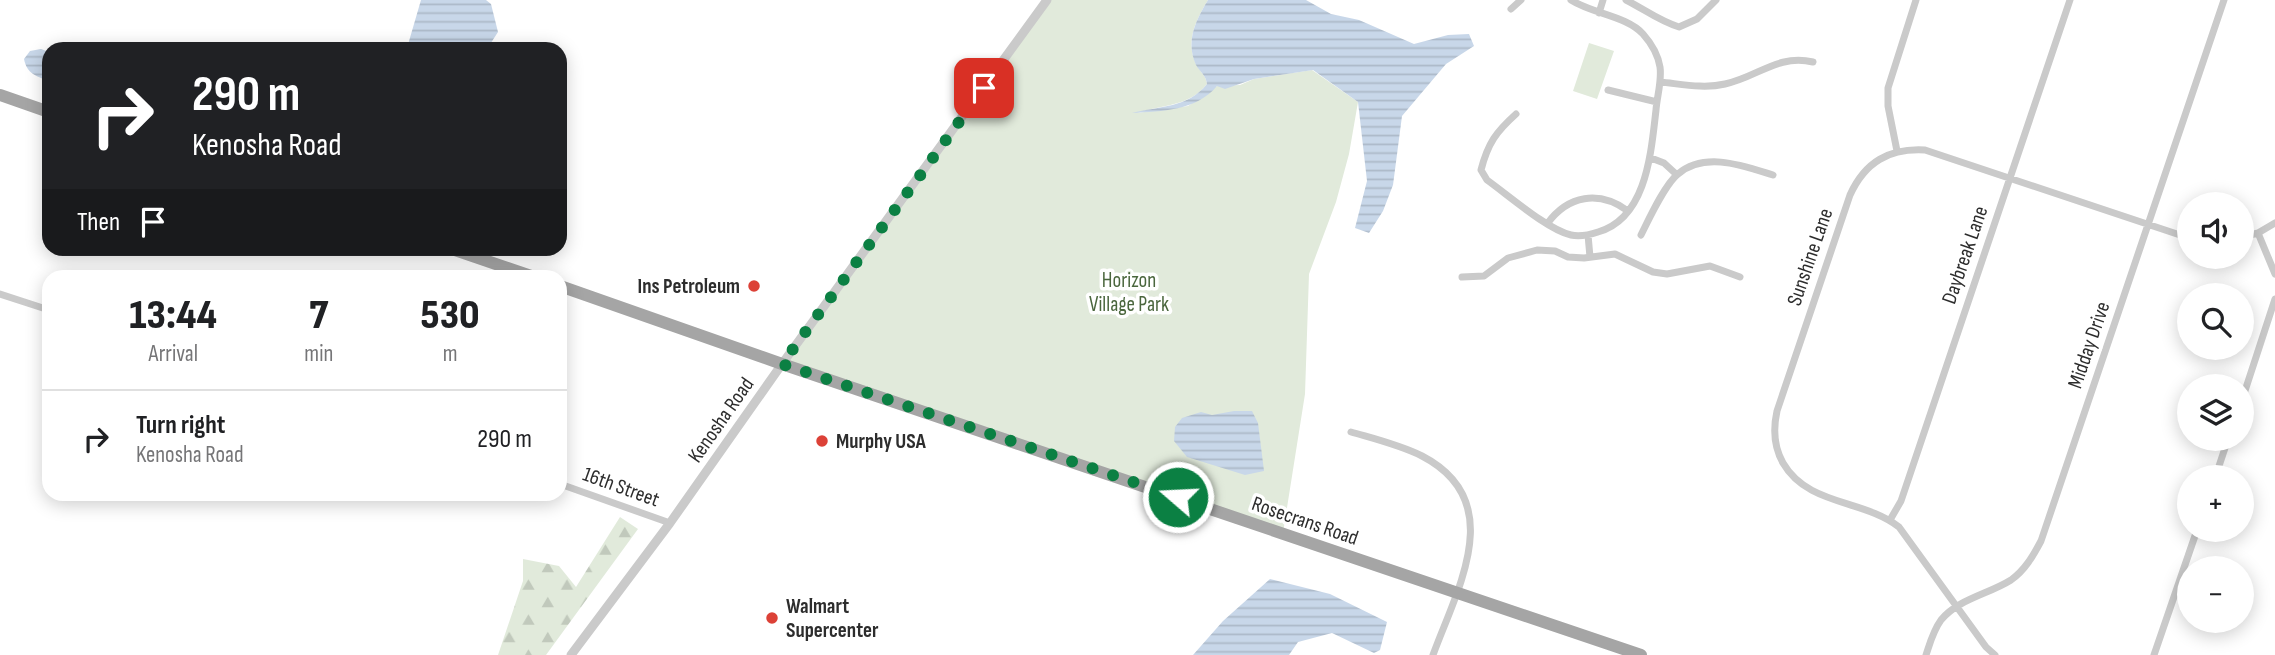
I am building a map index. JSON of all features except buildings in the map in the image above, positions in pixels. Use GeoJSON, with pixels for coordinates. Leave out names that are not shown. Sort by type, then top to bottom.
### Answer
{"type":"FeatureCollection","features":[{"type":"Feature","properties":{"kind":"main road"},"geometry":{"type":"LineString","coordinates":[[0,95],[42,110]]}},
{"type":"Feature","properties":{"kind":"main road"},"geometry":{"type":"LineString","coordinates":[[472,256],[513,270]]}},
{"type":"Feature","properties":{"kind":"main road","name":"Rosecrans Road"},"geometry":{"type":"LineString","coordinates":[[567,288],[1641,655]]}},
{"type":"Feature","properties":{"kind":"street","name":"Kenosha Road"},"geometry":{"type":"LineString","coordinates":[[571,655],[670,523],[782,364],[1047,0]]}},
{"type":"Feature","properties":{"kind":"street"},"geometry":{"type":"LineString","coordinates":[[1511,9],[1521,0]]}},
{"type":"Feature","properties":{"kind":"street"},"geometry":{"type":"LineString","coordinates":[[1516,114],[1500,129],[1487,147],[1481,170],[1487,180],[1547,224],[1573,236],[1607,230],[1621,219],[1642,187],[1651,158],[1660,67],[1653,48],[1642,33],[1628,22],[1571,0]]}},
{"type":"Feature","properties":{"kind":"street"},"geometry":{"type":"LineString","coordinates":[[1599,13],[1604,0]]}},
{"type":"Feature","properties":{"kind":"street"},"geometry":{"type":"LineString","coordinates":[[1626,0],[1646,10],[1661,22],[1679,27],[1697,19],[1716,0]]}},
{"type":"Feature","properties":{"kind":"street"},"geometry":{"type":"LineString","coordinates":[[1916,0],[1888,88],[1888,106],[1897,151],[1925,150],[2177,234]]}},
{"type":"Feature","properties":{"kind":"street","name":"Daybreak Lane"},"geometry":{"type":"LineString","coordinates":[[1890,520],[1901,500],[2070,0]]}},
{"type":"Feature","properties":{"kind":"street","name":"Midday Drive"},"geometry":{"type":"LineString","coordinates":[[1926,655],[1933,633],[1942,619],[1957,607],[2011,579],[2024,568],[2041,541],[2224,0]]}},
{"type":"Feature","properties":{"kind":"street"},"geometry":{"type":"LineString","coordinates":[[1660,82],[1722,85],[1744,79],[1780,61],[1813,62]]}},
{"type":"Feature","properties":{"kind":"street"},"geometry":{"type":"LineString","coordinates":[[1608,90],[1657,102]]}},
{"type":"Feature","properties":{"kind":"street","name":"Sunshine Lane"},"geometry":{"type":"LineString","coordinates":[[1897,151],[1863,172],[1850,195],[1774,423],[1777,448],[1781,460],[1796,481],[1819,495],[1890,520],[1908,538],[1995,655]]}},
{"type":"Feature","properties":{"kind":"street"},"geometry":{"type":"LineString","coordinates":[[1651,158],[1664,163],[1676,174]]}},
{"type":"Feature","properties":{"kind":"street"},"geometry":{"type":"LineString","coordinates":[[1641,235],[1676,174],[1695,164],[1738,164],[1773,175]]}},
{"type":"Feature","properties":{"kind":"street"},"geometry":{"type":"LineString","coordinates":[[1547,224],[1563,207],[1584,198],[1607,199],[1628,211]]}},
{"type":"Feature","properties":{"kind":"street"},"geometry":{"type":"LineString","coordinates":[[2254,234],[2275,223]]}},
{"type":"Feature","properties":{"kind":"street"},"geometry":{"type":"LineString","coordinates":[[2258,233],[2275,274]]}},
{"type":"Feature","properties":{"kind":"street"},"geometry":{"type":"LineString","coordinates":[[1588,235],[1590,257]]}},
{"type":"Feature","properties":{"kind":"street"},"geometry":{"type":"LineString","coordinates":[[1462,277],[1484,276],[1508,258],[1537,250],[1555,251],[1569,257],[1615,254],[1653,272],[1667,274],[1698,266],[1710,266],[1740,277]]}},
{"type":"Feature","properties":{"kind":"street"},"geometry":{"type":"LineString","coordinates":[[0,294],[42,308]]}},
{"type":"Feature","properties":{"kind":"street"},"geometry":{"type":"LineString","coordinates":[[2250,374],[2275,299]]}},
{"type":"Feature","properties":{"kind":"street"},"geometry":{"type":"LineString","coordinates":[[1351,432],[1422,456],[1442,468],[1458,489],[1469,513],[1472,535],[1467,563],[1433,655]]}},
{"type":"Feature","properties":{"kind":"street","name":"16th Street"},"geometry":{"type":"LineString","coordinates":[[567,486],[670,523]]}},
{"type":"Feature","properties":{"kind":"street"},"geometry":{"type":"LineString","coordinates":[[2154,655],[2193,542]]}},
{"type":"Feature","properties":{"kind":"green space","name":"Horizon Village Park"},"geometry":{"type":"Polygon","coordinates":[[[1046,0],[1208,0],[1196,23],[1192,39],[1196,64],[1207,84],[1184,101],[1137,113],[1188,106],[1217,86],[1240,85],[1254,79],[1312,70],[1358,102],[1349,154],[1336,202],[1309,274],[1305,394],[1283,533],[782,364],[1046,0]]]}},
{"type":"Feature","properties":{"kind":"green space"},"geometry":{"type":"Polygon","coordinates":[[[1589,43],[1614,51],[1597,99],[1573,91],[1589,43]]]}},
{"type":"Feature","properties":{"kind":"green space"},"geometry":{"type":"Polygon","coordinates":[[[620,517],[638,529],[546,655],[498,655],[523,581],[523,559],[559,566],[576,587],[620,517]]]}},
{"type":"Feature","properties":{"kind":"water"},"geometry":{"type":"Polygon","coordinates":[[[421,0],[486,0],[491,4],[498,32],[492,42],[409,42],[421,0]]]}},
{"type":"Feature","properties":{"kind":"water"},"geometry":{"type":"Polygon","coordinates":[[[1208,0],[1306,0],[1331,14],[1359,20],[1414,44],[1448,35],[1469,34],[1474,46],[1446,64],[1402,116],[1393,185],[1383,211],[1369,233],[1355,228],[1367,181],[1358,102],[1313,70],[1254,79],[1225,89],[1217,86],[1209,94],[1189,105],[1132,113],[1182,102],[1207,84],[1193,56],[1192,39],[1196,23],[1208,0]]]}},
{"type":"Feature","properties":{"kind":"water"},"geometry":{"type":"Polygon","coordinates":[[[42,49],[42,78],[30,71],[25,64],[24,59],[30,51],[42,49]]]}},
{"type":"Feature","properties":{"kind":"water"},"geometry":{"type":"Polygon","coordinates":[[[1252,411],[1258,423],[1264,471],[1245,475],[1187,457],[1174,441],[1175,427],[1182,418],[1201,412],[1212,415],[1252,411]]]}},
{"type":"Feature","properties":{"kind":"water"},"geometry":{"type":"Polygon","coordinates":[[[1270,579],[1330,594],[1387,622],[1380,650],[1374,653],[1332,633],[1298,642],[1289,655],[1193,655],[1223,621],[1270,579]]]}},
{"type":"Feature","properties":{"kind":"place","name":"Ins Petroleum"},"geometry":{"type":"Point","coordinates":[754,286]}},
{"type":"Feature","properties":{"kind":"place","name":"Murphy USA"},"geometry":{"type":"Point","coordinates":[822,441]}},
{"type":"Feature","properties":{"kind":"place","name":"Walmart Supercenter"},"geometry":{"type":"Point","coordinates":[772,618]}},
{"type":"Feature","properties":{"kind":"route"},"geometry":{"type":"LineString","coordinates":[[984,88],[782,364],[1178,497]]}}]}
